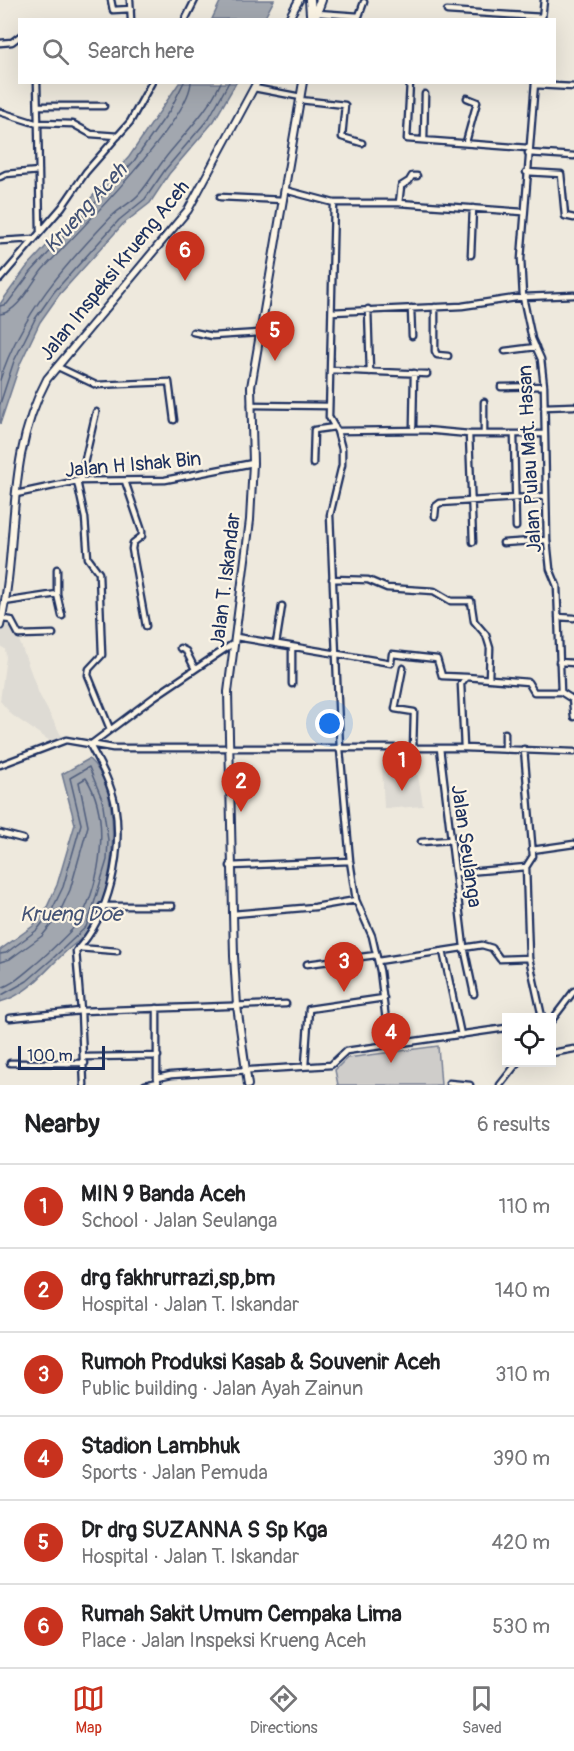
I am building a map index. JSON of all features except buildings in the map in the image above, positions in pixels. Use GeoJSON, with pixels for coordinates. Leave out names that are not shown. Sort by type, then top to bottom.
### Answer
{"type":"FeatureCollection","features":[{"type":"Feature","properties":{"kind":"main road"},"geometry":{"type":"LineString","coordinates":[[311,0],[314,12]]}},
{"type":"Feature","properties":{"kind":"street"},"geometry":{"type":"LineString","coordinates":[[111,0],[113,10],[131,9]]}},
{"type":"Feature","properties":{"kind":"street"},"geometry":{"type":"LineString","coordinates":[[130,0],[130,18]]}},
{"type":"Feature","properties":{"kind":"street"},"geometry":{"type":"LineString","coordinates":[[186,18],[195,0]]}},
{"type":"Feature","properties":{"kind":"street"},"geometry":{"type":"LineString","coordinates":[[289,18],[299,0]]}},
{"type":"Feature","properties":{"kind":"street"},"geometry":{"type":"LineString","coordinates":[[447,11],[542,18],[544,0]]}},
{"type":"Feature","properties":{"kind":"street"},"geometry":{"type":"LineString","coordinates":[[314,12],[359,16],[364,2]]}},
{"type":"Feature","properties":{"kind":"street"},"geometry":{"type":"LineString","coordinates":[[0,43],[12,42],[18,38]]}},
{"type":"Feature","properties":{"kind":"street"},"geometry":{"type":"LineString","coordinates":[[37,84],[40,231]]}},
{"type":"Feature","properties":{"kind":"street"},"geometry":{"type":"LineString","coordinates":[[0,279],[136,113],[151,84]]}},
{"type":"Feature","properties":{"kind":"street","name":"Jalan T. Iskandar"},"geometry":{"type":"LineString","coordinates":[[248,1085],[237,1006],[230,866],[228,692],[248,549],[253,463],[250,405],[259,333],[303,84]]}},
{"type":"Feature","properties":{"kind":"street"},"geometry":{"type":"LineString","coordinates":[[410,84],[405,138],[466,142],[574,156]]}},
{"type":"Feature","properties":{"kind":"street"},"geometry":{"type":"LineString","coordinates":[[535,84],[574,87]]}},
{"type":"Feature","properties":{"kind":"street","name":"Jalan Pulau Mat. Hasan"},"geometry":{"type":"LineString","coordinates":[[535,84],[523,212],[523,297],[541,359],[544,387],[547,540],[550,569],[557,582],[561,692]]}},
{"type":"Feature","properties":{"kind":"street"},"geometry":{"type":"LineString","coordinates":[[256,85],[301,98],[345,105],[342,137],[362,143]]}},
{"type":"Feature","properties":{"kind":"street","name":"Jalan Inspeksi Krueng Aceh"},"geometry":{"type":"LineString","coordinates":[[0,626],[21,449],[32,407],[47,379],[188,210],[256,85]]}},
{"type":"Feature","properties":{"kind":"street"},"geometry":{"type":"LineString","coordinates":[[424,140],[425,94]]}},
{"type":"Feature","properties":{"kind":"street"},"geometry":{"type":"LineString","coordinates":[[466,142],[477,102],[467,98]]}},
{"type":"Feature","properties":{"kind":"street"},"geometry":{"type":"LineString","coordinates":[[38,106],[104,106]]}},
{"type":"Feature","properties":{"kind":"street"},"geometry":{"type":"LineString","coordinates":[[0,112],[38,124],[73,124],[91,134],[118,136]]}},
{"type":"Feature","properties":{"kind":"street"},"geometry":{"type":"LineString","coordinates":[[0,177],[6,174],[39,171]]}},
{"type":"Feature","properties":{"kind":"street"},"geometry":{"type":"LineString","coordinates":[[526,172],[561,174],[565,216],[574,218]]}},
{"type":"Feature","properties":{"kind":"street"},"geometry":{"type":"LineString","coordinates":[[399,203],[401,186],[410,182],[412,176],[417,176]]}},
{"type":"Feature","properties":{"kind":"street"},"geometry":{"type":"LineString","coordinates":[[285,190],[334,203],[399,203],[523,212]]}},
{"type":"Feature","properties":{"kind":"street"},"geometry":{"type":"LineString","coordinates":[[220,198],[283,200]]}},
{"type":"Feature","properties":{"kind":"street"},"geometry":{"type":"LineString","coordinates":[[334,203],[329,417],[336,429],[342,465],[330,506],[332,579],[338,654],[340,749],[350,861],[356,900],[372,936],[377,958],[389,1046]]}},
{"type":"Feature","properties":{"kind":"street"},"geometry":{"type":"LineString","coordinates":[[471,255],[473,208]]}},
{"type":"Feature","properties":{"kind":"street"},"geometry":{"type":"LineString","coordinates":[[0,241],[33,239]]}},
{"type":"Feature","properties":{"kind":"street"},"geometry":{"type":"LineString","coordinates":[[332,312],[435,307],[523,297],[574,296]]}},
{"type":"Feature","properties":{"kind":"street"},"geometry":{"type":"LineString","coordinates":[[435,307],[435,351],[437,355],[448,356]]}},
{"type":"Feature","properties":{"kind":"street"},"geometry":{"type":"LineString","coordinates":[[411,308],[412,336]]}},
{"type":"Feature","properties":{"kind":"street"},"geometry":{"type":"LineString","coordinates":[[368,309],[369,372]]}},
{"type":"Feature","properties":{"kind":"street"},"geometry":{"type":"LineString","coordinates":[[193,332],[212,336],[259,333]]}},
{"type":"Feature","properties":{"kind":"street"},"geometry":{"type":"LineString","coordinates":[[505,351],[536,347]]}},
{"type":"Feature","properties":{"kind":"street"},"geometry":{"type":"LineString","coordinates":[[58,367],[96,385],[169,382],[174,420]]}},
{"type":"Feature","properties":{"kind":"street"},"geometry":{"type":"LineString","coordinates":[[330,370],[427,374]]}},
{"type":"Feature","properties":{"kind":"street"},"geometry":{"type":"LineString","coordinates":[[414,374],[414,426]]}},
{"type":"Feature","properties":{"kind":"street"},"geometry":{"type":"LineString","coordinates":[[501,387],[544,387]]}},
{"type":"Feature","properties":{"kind":"street"},"geometry":{"type":"LineString","coordinates":[[484,402],[484,434]]}},
{"type":"Feature","properties":{"kind":"street"},"geometry":{"type":"LineString","coordinates":[[250,405],[329,406]]}},
{"type":"Feature","properties":{"kind":"street"},"geometry":{"type":"LineString","coordinates":[[544,407],[574,406]]}},
{"type":"Feature","properties":{"kind":"street"},"geometry":{"type":"LineString","coordinates":[[96,412],[79,481],[88,558],[99,573],[102,655],[89,669],[88,675],[110,729]]}},
{"type":"Feature","properties":{"kind":"street"},"geometry":{"type":"LineString","coordinates":[[313,464],[314,430],[425,430],[469,434],[544,434]]}},
{"type":"Feature","properties":{"kind":"street"},"geometry":{"type":"LineString","coordinates":[[469,434],[473,542]]}},
{"type":"Feature","properties":{"kind":"street"},"geometry":{"type":"LineString","coordinates":[[514,435],[516,527]]}},
{"type":"Feature","properties":{"kind":"street","name":"Jalan H Ishak Bin"},"geometry":{"type":"LineString","coordinates":[[16,494],[79,481],[175,478],[253,463]]}},
{"type":"Feature","properties":{"kind":"street"},"geometry":{"type":"LineString","coordinates":[[125,481],[142,531],[142,536],[133,543],[132,549],[146,626]]}},
{"type":"Feature","properties":{"kind":"street"},"geometry":{"type":"LineString","coordinates":[[435,516],[436,506],[440,503],[546,496]]}},
{"type":"Feature","properties":{"kind":"street"},"geometry":{"type":"LineString","coordinates":[[503,543],[547,540]]}},
{"type":"Feature","properties":{"kind":"street"},"geometry":{"type":"LineString","coordinates":[[57,569],[57,594],[62,616]]}},
{"type":"Feature","properties":{"kind":"street"},"geometry":{"type":"LineString","coordinates":[[332,579],[369,580],[387,588],[434,591],[451,601],[471,601],[474,621],[486,635],[490,648],[489,679]]}},
{"type":"Feature","properties":{"kind":"street"},"geometry":{"type":"LineString","coordinates":[[4,602],[57,594]]}},
{"type":"Feature","properties":{"kind":"street"},"geometry":{"type":"LineString","coordinates":[[276,644],[282,606]]}},
{"type":"Feature","properties":{"kind":"street"},"geometry":{"type":"LineString","coordinates":[[558,617],[574,618]]}},
{"type":"Feature","properties":{"kind":"street"},"geometry":{"type":"LineString","coordinates":[[2,618],[12,620],[19,635],[53,634]]}},
{"type":"Feature","properties":{"kind":"street"},"geometry":{"type":"LineString","coordinates":[[90,745],[235,640],[276,644],[391,663],[392,654],[437,659],[442,676],[528,682],[534,692],[561,692],[573,698],[574,717]]}},
{"type":"Feature","properties":{"kind":"street"},"geometry":{"type":"LineString","coordinates":[[292,647],[292,684]]}},
{"type":"Feature","properties":{"kind":"street"},"geometry":{"type":"LineString","coordinates":[[180,648],[186,651],[195,669]]}},
{"type":"Feature","properties":{"kind":"street"},"geometry":{"type":"LineString","coordinates":[[559,662],[574,663]]}},
{"type":"Feature","properties":{"kind":"street"},"geometry":{"type":"LineString","coordinates":[[403,669],[395,709],[414,712],[413,749]]}},
{"type":"Feature","properties":{"kind":"street"},"geometry":{"type":"LineString","coordinates":[[464,748],[461,684],[466,677]]}},
{"type":"Feature","properties":{"kind":"street"},"geometry":{"type":"LineString","coordinates":[[505,734],[505,749]]}},
{"type":"Feature","properties":{"kind":"street"},"geometry":{"type":"LineString","coordinates":[[0,765],[66,740],[113,748],[464,748],[574,752]]}},
{"type":"Feature","properties":{"kind":"street"},"geometry":{"type":"LineString","coordinates":[[84,1085],[85,1064],[75,956],[78,948],[93,930],[102,906],[118,838],[114,802],[105,774],[90,745]]}},
{"type":"Feature","properties":{"kind":"street","name":"Jalan Seulanga"},"geometry":{"type":"LineString","coordinates":[[440,748],[464,947],[474,994]]}},
{"type":"Feature","properties":{"kind":"street"},"geometry":{"type":"LineString","coordinates":[[456,873],[525,867],[531,861],[524,749]]}},
{"type":"Feature","properties":{"kind":"street"},"geometry":{"type":"LineString","coordinates":[[0,833],[23,839]]}},
{"type":"Feature","properties":{"kind":"street"},"geometry":{"type":"LineString","coordinates":[[421,842],[452,840]]}},
{"type":"Feature","properties":{"kind":"street"},"geometry":{"type":"LineString","coordinates":[[532,850],[574,844]]}},
{"type":"Feature","properties":{"kind":"street"},"geometry":{"type":"LineString","coordinates":[[230,866],[350,861]]}},
{"type":"Feature","properties":{"kind":"street"},"geometry":{"type":"LineString","coordinates":[[525,867],[529,958],[541,1013]]}},
{"type":"Feature","properties":{"kind":"street"},"geometry":{"type":"LineString","coordinates":[[233,914],[315,907],[356,900]]}},
{"type":"Feature","properties":{"kind":"street"},"geometry":{"type":"LineString","coordinates":[[102,906],[172,906]]}},
{"type":"Feature","properties":{"kind":"street"},"geometry":{"type":"LineString","coordinates":[[307,964],[482,945],[492,948],[500,959],[529,958]]}},
{"type":"Feature","properties":{"kind":"street"},"geometry":{"type":"LineString","coordinates":[[78,948],[117,951]]}},
{"type":"Feature","properties":{"kind":"street"},"geometry":{"type":"LineString","coordinates":[[442,951],[461,1035]]}},
{"type":"Feature","properties":{"kind":"street"},"geometry":{"type":"LineString","coordinates":[[556,1015],[574,991]]}},
{"type":"Feature","properties":{"kind":"street"},"geometry":{"type":"LineString","coordinates":[[305,1065],[309,1009],[384,998]]}},
{"type":"Feature","properties":{"kind":"street"},"geometry":{"type":"LineString","coordinates":[[10,1018],[81,1011],[286,1004]]}},
{"type":"Feature","properties":{"kind":"street"},"geometry":{"type":"LineString","coordinates":[[146,1085],[158,1082],[157,1008]]}},
{"type":"Feature","properties":{"kind":"street"},"geometry":{"type":"LineString","coordinates":[[157,1078],[305,1065],[332,1065],[344,1052],[502,1029]]}},
{"type":"Feature","properties":{"kind":"street"},"geometry":{"type":"LineString","coordinates":[[556,1052],[574,1049]]}},
{"type":"Feature","properties":{"kind":"street"},"geometry":{"type":"LineString","coordinates":[[84,1057],[158,1056]]}},
{"type":"Feature","properties":{"kind":"street"},"geometry":{"type":"LineString","coordinates":[[10,1063],[85,1064]]}},
{"type":"Feature","properties":{"kind":"street"},"geometry":{"type":"LineString","coordinates":[[500,1085],[514,1067]]}},
{"type":"Feature","properties":{"kind":"street"},"geometry":{"type":"LineString","coordinates":[[449,1083],[470,1085]]}},
{"type":"Feature","properties":{"kind":"shaded area"},"geometry":{"type":"Polygon","coordinates":[[[12,621],[39,694],[62,737],[50,741],[12,715],[0,701],[6,657],[5,649],[0,646],[0,635],[3,622],[12,621]]]}},
{"type":"Feature","properties":{"kind":"shaded area"},"geometry":{"type":"Polygon","coordinates":[[[382,765],[392,765],[394,776],[418,775],[423,806],[384,809],[382,765]]]}},
{"type":"Feature","properties":{"kind":"shaded area"},"geometry":{"type":"Polygon","coordinates":[[[438,1046],[441,1085],[338,1085],[335,1070],[347,1058],[438,1046]]]}},
{"type":"Feature","properties":{"kind":"water"},"geometry":{"type":"Polygon","coordinates":[[[221,0],[274,0],[265,18],[212,18],[221,0]]]}},
{"type":"Feature","properties":{"kind":"water","name":"Krueng Aceh"},"geometry":{"type":"Polygon","coordinates":[[[178,84],[235,84],[214,121],[169,174],[150,203],[123,224],[59,295],[40,322],[20,364],[0,424],[0,304],[26,268],[129,157],[178,84]]]}},
{"type":"Feature","properties":{"kind":"water","name":"Krueng Doe"},"geometry":{"type":"Polygon","coordinates":[[[89,759],[101,774],[108,794],[112,817],[110,866],[106,890],[99,911],[87,934],[30,986],[21,993],[0,1002],[0,950],[33,926],[46,909],[57,885],[75,824],[62,774],[89,759]]]}},
{"type":"Feature","properties":{"kind":"place","name":"Rumah Sakit Umum Cempaka Lima"},"geometry":{"type":"Point","coordinates":[185,281]}},
{"type":"Feature","properties":{"kind":"place","name":"Dr drg SUZANNA S Sp Kga"},"geometry":{"type":"Point","coordinates":[275,361]}},
{"type":"Feature","properties":{"kind":"place","name":"MIN 9 Banda Aceh"},"geometry":{"type":"Point","coordinates":[402,791]}},
{"type":"Feature","properties":{"kind":"place","name":"drg fakhrurrazi,sp,bm"},"geometry":{"type":"Point","coordinates":[241,812]}},
{"type":"Feature","properties":{"kind":"place","name":"Rumoh Produksi Kasab & Souvenir Aceh"},"geometry":{"type":"Point","coordinates":[344,992]}},
{"type":"Feature","properties":{"kind":"place","name":"Stadion Lambhuk"},"geometry":{"type":"Point","coordinates":[391,1063]}}]}
